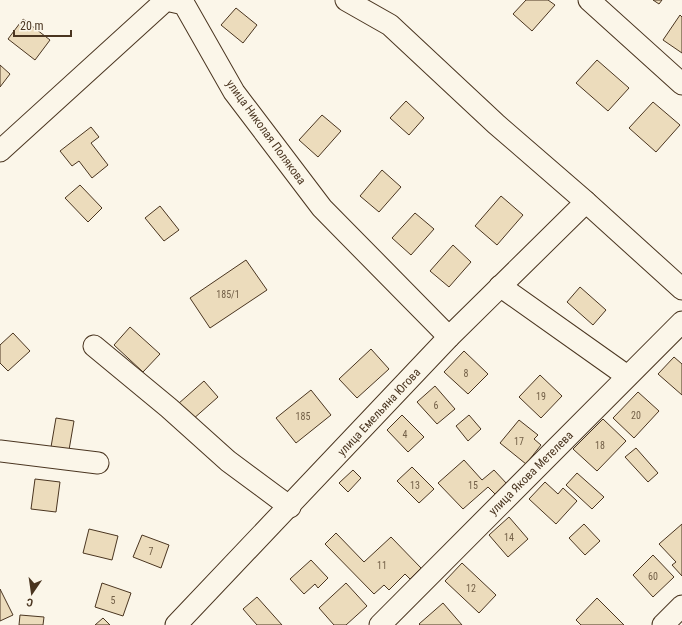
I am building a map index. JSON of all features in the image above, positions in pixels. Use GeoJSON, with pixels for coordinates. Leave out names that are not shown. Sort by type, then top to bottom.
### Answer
{"type":"FeatureCollection","features":[{"type":"Feature","properties":{"kind":"street","name":"улица Николая Полякова"},"geometry":{"type":"LineString","coordinates":[[0,151],[166,0],[184,4],[234,92],[322,208],[449,337]]}},
{"type":"Feature","properties":{"kind":"street"},"geometry":{"type":"LineString","coordinates":[[346,0],[390,25],[496,124],[586,202],[682,289]]}},
{"type":"Feature","properties":{"kind":"street"},"geometry":{"type":"LineString","coordinates":[[588,0],[681,81]]}},
{"type":"Feature","properties":{"kind":"street","name":"улица Емельяна Югова"},"geometry":{"type":"LineString","coordinates":[[176,625],[290,507],[449,337],[586,202]]}},
{"type":"Feature","properties":{"kind":"street"},"geometry":{"type":"LineString","coordinates":[[500,286],[627,376]]}},
{"type":"Feature","properties":{"kind":"street","name":"улица Якова Метелева"},"geometry":{"type":"LineString","coordinates":[[380,625],[682,322]]}},
{"type":"Feature","properties":{"kind":"street"},"geometry":{"type":"LineString","coordinates":[[94,346],[169,408],[228,461],[290,507]]}},
{"type":"Feature","properties":{"kind":"street"},"geometry":{"type":"LineString","coordinates":[[0,451],[98,464]]}},
{"type":"Feature","properties":{"kind":"street"},"geometry":{"type":"LineString","coordinates":[[663,625],[682,606]]}},
{"type":"Feature","properties":{"kind":"building"},"geometry":{"type":"Polygon","coordinates":[[[526,0],[548,0],[555,5],[532,31],[513,14],[526,0]]]}},
{"type":"Feature","properties":{"kind":"building"},"geometry":{"type":"Polygon","coordinates":[[[653,0],[662,0],[659,4],[653,0]]]}},
{"type":"Feature","properties":{"kind":"building"},"geometry":{"type":"Polygon","coordinates":[[[236,8],[257,25],[243,43],[221,25],[236,8]]]}},
{"type":"Feature","properties":{"kind":"building"},"geometry":{"type":"Polygon","coordinates":[[[680,15],[682,17],[682,53],[663,40],[680,15]]]}},
{"type":"Feature","properties":{"kind":"building"},"geometry":{"type":"Polygon","coordinates":[[[23,19],[50,40],[35,60],[8,39],[23,19]]]}},
{"type":"Feature","properties":{"kind":"building"},"geometry":{"type":"Polygon","coordinates":[[[597,60],[629,88],[608,111],[576,83],[597,60]]]}},
{"type":"Feature","properties":{"kind":"building"},"geometry":{"type":"Polygon","coordinates":[[[0,65],[10,74],[0,87],[0,65]]]}},
{"type":"Feature","properties":{"kind":"building"},"geometry":{"type":"Polygon","coordinates":[[[406,101],[424,118],[409,135],[390,118],[406,101]]]}},
{"type":"Feature","properties":{"kind":"building"},"geometry":{"type":"Polygon","coordinates":[[[653,102],[680,125],[656,152],[629,128],[653,102]]]}},
{"type":"Feature","properties":{"kind":"building"},"geometry":{"type":"Polygon","coordinates":[[[322,115],[341,131],[318,157],[299,140],[322,115]]]}},
{"type":"Feature","properties":{"kind":"building"},"geometry":{"type":"Polygon","coordinates":[[[91,127],[99,137],[91,143],[108,165],[92,178],[79,161],[72,166],[60,151],[91,127]]]}},
{"type":"Feature","properties":{"kind":"building"},"geometry":{"type":"Polygon","coordinates":[[[382,170],[401,187],[379,212],[360,196],[382,170]]]}},
{"type":"Feature","properties":{"kind":"building"},"geometry":{"type":"Polygon","coordinates":[[[80,185],[102,208],[88,222],[65,198],[80,185]]]}},
{"type":"Feature","properties":{"kind":"building"},"geometry":{"type":"Polygon","coordinates":[[[501,196],[523,215],[497,245],[475,226],[501,196]]]}},
{"type":"Feature","properties":{"kind":"building"},"geometry":{"type":"Polygon","coordinates":[[[160,206],[179,230],[164,241],[145,218],[160,206]]]}},
{"type":"Feature","properties":{"kind":"building"},"geometry":{"type":"Polygon","coordinates":[[[415,213],[434,229],[411,255],[392,238],[415,213]]]}},
{"type":"Feature","properties":{"kind":"building"},"geometry":{"type":"Polygon","coordinates":[[[453,245],[471,262],[449,287],[430,271],[453,245]]]}},
{"type":"Feature","properties":{"kind":"building"},"geometry":{"type":"Polygon","coordinates":[[[246,260],[267,290],[210,328],[190,298],[246,260]]]}},
{"type":"Feature","properties":{"kind":"building"},"geometry":{"type":"Polygon","coordinates":[[[580,287],[606,310],[593,325],[567,302],[580,287]]]}},
{"type":"Feature","properties":{"kind":"building"},"geometry":{"type":"Polygon","coordinates":[[[130,327],[160,354],[143,372],[114,345],[130,327]]]}},
{"type":"Feature","properties":{"kind":"building"},"geometry":{"type":"Polygon","coordinates":[[[13,333],[30,351],[8,371],[0,363],[0,345],[13,333]]]}},
{"type":"Feature","properties":{"kind":"building"},"geometry":{"type":"Polygon","coordinates":[[[371,349],[389,369],[357,398],[339,379],[371,349]]]}},
{"type":"Feature","properties":{"kind":"building"},"geometry":{"type":"Polygon","coordinates":[[[464,351],[488,374],[468,394],[444,372],[464,351]]]}},
{"type":"Feature","properties":{"kind":"building"},"geometry":{"type":"Polygon","coordinates":[[[674,357],[682,364],[682,395],[658,374],[674,357]]]}},
{"type":"Feature","properties":{"kind":"building"},"geometry":{"type":"Polygon","coordinates":[[[540,375],[562,396],[541,418],[519,397],[540,375]]]}},
{"type":"Feature","properties":{"kind":"building"},"geometry":{"type":"Polygon","coordinates":[[[204,381],[218,397],[192,420],[178,404],[204,381]]]}},
{"type":"Feature","properties":{"kind":"building"},"geometry":{"type":"Polygon","coordinates":[[[435,386],[455,409],[437,424],[417,402],[435,386]]]}},
{"type":"Feature","properties":{"kind":"building"},"geometry":{"type":"Polygon","coordinates":[[[311,390],[331,415],[296,443],[276,418],[311,390]]]}},
{"type":"Feature","properties":{"kind":"building"},"geometry":{"type":"Polygon","coordinates":[[[638,392],[659,411],[634,438],[613,418],[638,392]]]}},
{"type":"Feature","properties":{"kind":"building"},"geometry":{"type":"Polygon","coordinates":[[[402,415],[424,437],[408,452],[387,430],[402,415]]]}},
{"type":"Feature","properties":{"kind":"building"},"geometry":{"type":"Polygon","coordinates":[[[469,415],[481,429],[468,441],[456,426],[469,415]]]}},
{"type":"Feature","properties":{"kind":"building"},"geometry":{"type":"Polygon","coordinates":[[[56,418],[74,421],[69,450],[51,447],[56,418]]]}},
{"type":"Feature","properties":{"kind":"building"},"geometry":{"type":"Polygon","coordinates":[[[603,419],[626,441],[597,471],[573,449],[603,419]]]}},
{"type":"Feature","properties":{"kind":"building"},"geometry":{"type":"Polygon","coordinates":[[[519,420],[538,435],[534,439],[541,445],[526,464],[500,443],[519,420]]]}},
{"type":"Feature","properties":{"kind":"building"},"geometry":{"type":"Polygon","coordinates":[[[636,448],[658,473],[648,482],[625,457],[636,448]]]}},
{"type":"Feature","properties":{"kind":"building"},"geometry":{"type":"Polygon","coordinates":[[[464,460],[482,480],[494,470],[507,484],[496,495],[488,487],[463,509],[438,483],[464,460]]]}},
{"type":"Feature","properties":{"kind":"building"},"geometry":{"type":"Polygon","coordinates":[[[412,467],[434,489],[419,503],[397,481],[412,467]]]}},
{"type":"Feature","properties":{"kind":"building"},"geometry":{"type":"Polygon","coordinates":[[[353,470],[361,478],[348,492],[339,483],[353,470]]]}},
{"type":"Feature","properties":{"kind":"building"},"geometry":{"type":"Polygon","coordinates":[[[577,473],[604,497],[592,509],[566,485],[577,473]]]}},
{"type":"Feature","properties":{"kind":"building"},"geometry":{"type":"Polygon","coordinates":[[[35,479],[60,482],[56,512],[31,509],[35,479]]]}},
{"type":"Feature","properties":{"kind":"building"},"geometry":{"type":"Polygon","coordinates":[[[545,482],[558,494],[563,488],[577,501],[556,524],[529,499],[545,482]]]}},
{"type":"Feature","properties":{"kind":"building"},"geometry":{"type":"Polygon","coordinates":[[[509,517],[528,539],[508,557],[489,535],[509,517]]]}},
{"type":"Feature","properties":{"kind":"building"},"geometry":{"type":"Polygon","coordinates":[[[584,524],[600,541],[585,555],[569,538],[584,524]]]}},
{"type":"Feature","properties":{"kind":"building"},"geometry":{"type":"Polygon","coordinates":[[[682,524],[682,576],[672,565],[676,562],[659,544],[682,524]]]}},
{"type":"Feature","properties":{"kind":"building"},"geometry":{"type":"Polygon","coordinates":[[[89,529],[118,536],[112,560],[83,553],[89,529]]]}},
{"type":"Feature","properties":{"kind":"building"},"geometry":{"type":"Polygon","coordinates":[[[336,533],[364,562],[391,537],[421,568],[410,579],[405,574],[389,590],[384,585],[374,594],[325,544],[336,533]]]}},
{"type":"Feature","properties":{"kind":"building"},"geometry":{"type":"Polygon","coordinates":[[[142,535],[169,545],[161,568],[133,557],[142,535]]]}},
{"type":"Feature","properties":{"kind":"building"},"geometry":{"type":"Polygon","coordinates":[[[653,555],[674,577],[653,597],[633,575],[653,555]]]}},
{"type":"Feature","properties":{"kind":"building"},"geometry":{"type":"Polygon","coordinates":[[[311,560],[328,578],[318,588],[315,584],[304,594],[290,579],[311,560]]]}},
{"type":"Feature","properties":{"kind":"building"},"geometry":{"type":"Polygon","coordinates":[[[462,563],[496,595],[479,613],[445,581],[462,563]]]}},
{"type":"Feature","properties":{"kind":"building"},"geometry":{"type":"Polygon","coordinates":[[[102,583],[131,593],[123,616],[95,607],[102,583]]]}},
{"type":"Feature","properties":{"kind":"building"},"geometry":{"type":"Polygon","coordinates":[[[346,583],[367,606],[346,625],[334,625],[319,608],[346,583]]]}},
{"type":"Feature","properties":{"kind":"building"},"geometry":{"type":"Polygon","coordinates":[[[0,589],[13,615],[0,621],[0,589]]]}},
{"type":"Feature","properties":{"kind":"building"},"geometry":{"type":"Polygon","coordinates":[[[257,597],[282,625],[257,625],[243,609],[257,597]]]}},
{"type":"Feature","properties":{"kind":"building"},"geometry":{"type":"Polygon","coordinates":[[[597,598],[624,625],[581,625],[576,620],[597,598]]]}},
{"type":"Feature","properties":{"kind":"building"},"geometry":{"type":"Polygon","coordinates":[[[443,603],[462,625],[419,624],[443,603]]]}},
{"type":"Feature","properties":{"kind":"building"},"geometry":{"type":"Polygon","coordinates":[[[20,615],[44,617],[43,625],[19,625],[20,615]]]}},
{"type":"Feature","properties":{"kind":"building"},"geometry":{"type":"Polygon","coordinates":[[[103,618],[110,625],[95,625],[103,618]]]}}]}
